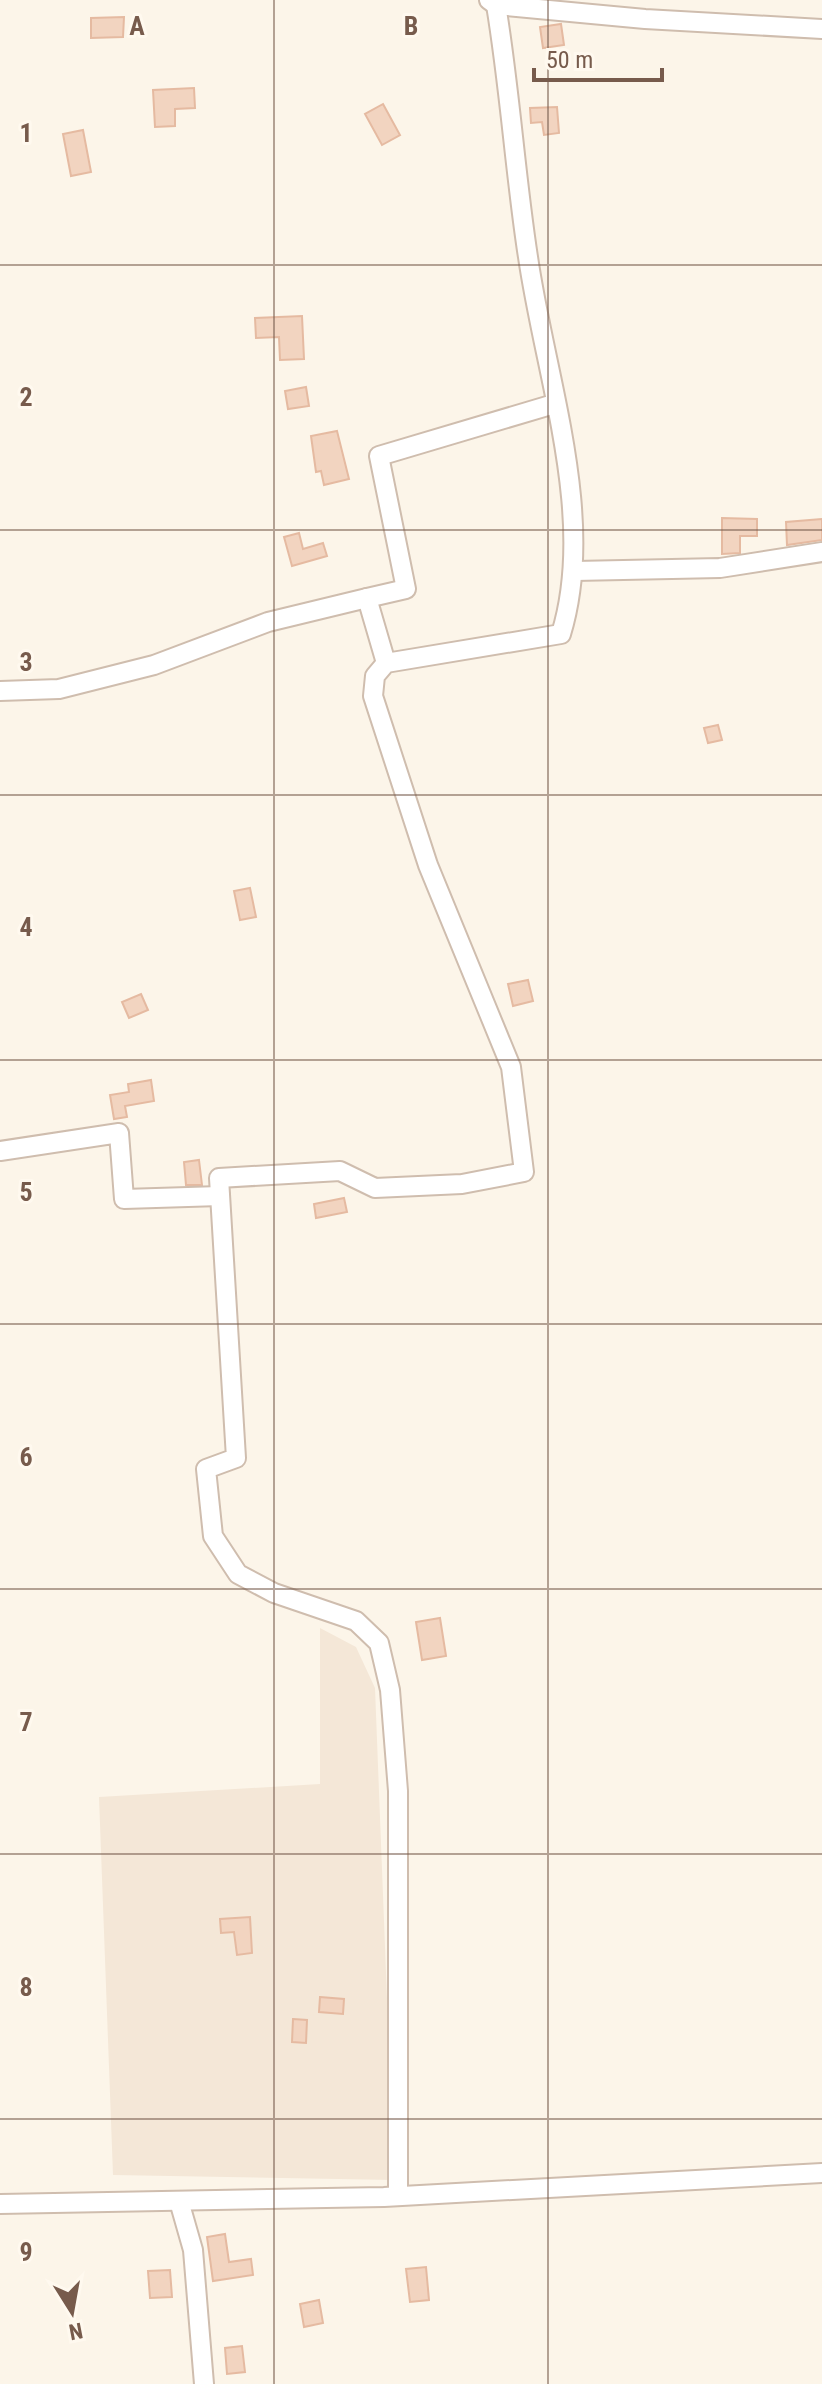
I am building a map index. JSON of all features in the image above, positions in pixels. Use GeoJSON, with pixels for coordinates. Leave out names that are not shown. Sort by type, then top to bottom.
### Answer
{"type":"FeatureCollection","features":[{"type":"Feature","properties":{"kind":"street"},"geometry":{"type":"LineString","coordinates":[[398,2196],[398,1791],[390,1690],[379,1643],[356,1621],[274,1593],[238,1574],[213,1536],[206,1469],[236,1458],[219,1178],[340,1171],[375,1188],[462,1184],[524,1172],[511,1067],[428,865],[373,696],[375,676],[386,663],[561,634],[575,571],[569,488],[527,257],[510,86],[492,2],[645,19],[822,29]]}},
{"type":"Feature","properties":{"kind":"street"},"geometry":{"type":"LineString","coordinates":[[0,691],[59,689],[154,665],[268,622],[406,589],[379,456],[554,404]]}},
{"type":"Feature","properties":{"kind":"street"},"geometry":{"type":"LineString","coordinates":[[575,571],[720,568],[822,552]]}},
{"type":"Feature","properties":{"kind":"street"},"geometry":{"type":"LineString","coordinates":[[367,598],[386,663]]}},
{"type":"Feature","properties":{"kind":"street"},"geometry":{"type":"LineString","coordinates":[[0,1151],[119,1133],[124,1199],[220,1196]]}},
{"type":"Feature","properties":{"kind":"street"},"geometry":{"type":"LineString","coordinates":[[0,2204],[398,2196],[822,2173]]}},
{"type":"Feature","properties":{"kind":"street"},"geometry":{"type":"LineString","coordinates":[[179,2201],[193,2250],[204,2384]]}},
{"type":"Feature","properties":{"kind":"shaded area"},"geometry":{"type":"Polygon","coordinates":[[[320,1628],[356,1647],[375,1688],[394,2180],[113,2175],[99,1797],[320,1784],[320,1628]]]}},
{"type":"Feature","properties":{"kind":"building"},"geometry":{"type":"Polygon","coordinates":[[[124,17],[123,37],[91,38],[91,18],[124,17]]]}},
{"type":"Feature","properties":{"kind":"building"},"geometry":{"type":"Polygon","coordinates":[[[561,24],[564,45],[543,48],[540,27],[561,24]]]}},
{"type":"Feature","properties":{"kind":"building"},"geometry":{"type":"Polygon","coordinates":[[[194,88],[195,108],[175,109],[175,126],[155,127],[153,90],[194,88]]]}},
{"type":"Feature","properties":{"kind":"building"},"geometry":{"type":"Polygon","coordinates":[[[383,104],[400,135],[382,145],[365,114],[383,104]]]}},
{"type":"Feature","properties":{"kind":"building"},"geometry":{"type":"Polygon","coordinates":[[[557,107],[559,133],[544,135],[542,122],[531,123],[530,108],[557,107]]]}},
{"type":"Feature","properties":{"kind":"building"},"geometry":{"type":"Polygon","coordinates":[[[83,130],[91,172],[71,176],[63,134],[83,130]]]}},
{"type":"Feature","properties":{"kind":"building"},"geometry":{"type":"Polygon","coordinates":[[[302,316],[304,359],[280,360],[279,337],[256,338],[255,318],[302,316]]]}},
{"type":"Feature","properties":{"kind":"building"},"geometry":{"type":"Polygon","coordinates":[[[306,387],[309,406],[288,409],[285,391],[306,387]]]}},
{"type":"Feature","properties":{"kind":"building"},"geometry":{"type":"Polygon","coordinates":[[[337,431],[349,479],[324,485],[321,471],[316,472],[311,436],[337,431]]]}},
{"type":"Feature","properties":{"kind":"building"},"geometry":{"type":"Polygon","coordinates":[[[722,518],[757,519],[757,536],[740,536],[740,553],[722,554],[722,518]]]}},
{"type":"Feature","properties":{"kind":"building"},"geometry":{"type":"Polygon","coordinates":[[[822,519],[822,540],[787,545],[786,522],[822,519]]]}},
{"type":"Feature","properties":{"kind":"building"},"geometry":{"type":"Polygon","coordinates":[[[299,533],[303,549],[323,543],[327,556],[292,566],[284,537],[299,533]]]}},
{"type":"Feature","properties":{"kind":"building"},"geometry":{"type":"Polygon","coordinates":[[[718,725],[722,740],[708,743],[704,728],[718,725]]]}},
{"type":"Feature","properties":{"kind":"building"},"geometry":{"type":"Polygon","coordinates":[[[250,888],[256,917],[240,920],[234,891],[250,888]]]}},
{"type":"Feature","properties":{"kind":"building"},"geometry":{"type":"Polygon","coordinates":[[[528,980],[533,1001],[513,1006],[508,984],[528,980]]]}},
{"type":"Feature","properties":{"kind":"building"},"geometry":{"type":"Polygon","coordinates":[[[141,994],[148,1010],[129,1018],[122,1002],[141,994]]]}},
{"type":"Feature","properties":{"kind":"building"},"geometry":{"type":"Polygon","coordinates":[[[151,1080],[154,1101],[125,1106],[127,1117],[114,1119],[110,1095],[129,1092],[128,1084],[151,1080]]]}},
{"type":"Feature","properties":{"kind":"building"},"geometry":{"type":"Polygon","coordinates":[[[199,1160],[202,1185],[186,1185],[184,1162],[199,1160]]]}},
{"type":"Feature","properties":{"kind":"building"},"geometry":{"type":"Polygon","coordinates":[[[344,1198],[347,1212],[316,1218],[314,1204],[344,1198]]]}},
{"type":"Feature","properties":{"kind":"building"},"geometry":{"type":"Polygon","coordinates":[[[440,1618],[446,1656],[422,1660],[416,1622],[440,1618]]]}},
{"type":"Feature","properties":{"kind":"building"},"geometry":{"type":"Polygon","coordinates":[[[250,1917],[252,1953],[237,1955],[234,1932],[221,1933],[220,1919],[250,1917]]]}},
{"type":"Feature","properties":{"kind":"building"},"geometry":{"type":"Polygon","coordinates":[[[320,1997],[344,1999],[343,2014],[319,2012],[320,1997]]]}},
{"type":"Feature","properties":{"kind":"building"},"geometry":{"type":"Polygon","coordinates":[[[293,2019],[307,2020],[306,2043],[292,2042],[293,2019]]]}},
{"type":"Feature","properties":{"kind":"building"},"geometry":{"type":"Polygon","coordinates":[[[225,2234],[229,2262],[251,2259],[253,2275],[213,2281],[207,2237],[225,2234]]]}},
{"type":"Feature","properties":{"kind":"building"},"geometry":{"type":"Polygon","coordinates":[[[426,2267],[429,2300],[410,2302],[406,2269],[426,2267]]]}},
{"type":"Feature","properties":{"kind":"building"},"geometry":{"type":"Polygon","coordinates":[[[170,2270],[172,2297],[150,2298],[148,2271],[170,2270]]]}},
{"type":"Feature","properties":{"kind":"building"},"geometry":{"type":"Polygon","coordinates":[[[319,2300],[323,2323],[304,2327],[300,2304],[319,2300]]]}},
{"type":"Feature","properties":{"kind":"building"},"geometry":{"type":"Polygon","coordinates":[[[242,2346],[245,2372],[227,2374],[225,2348],[242,2346]]]}}]}
